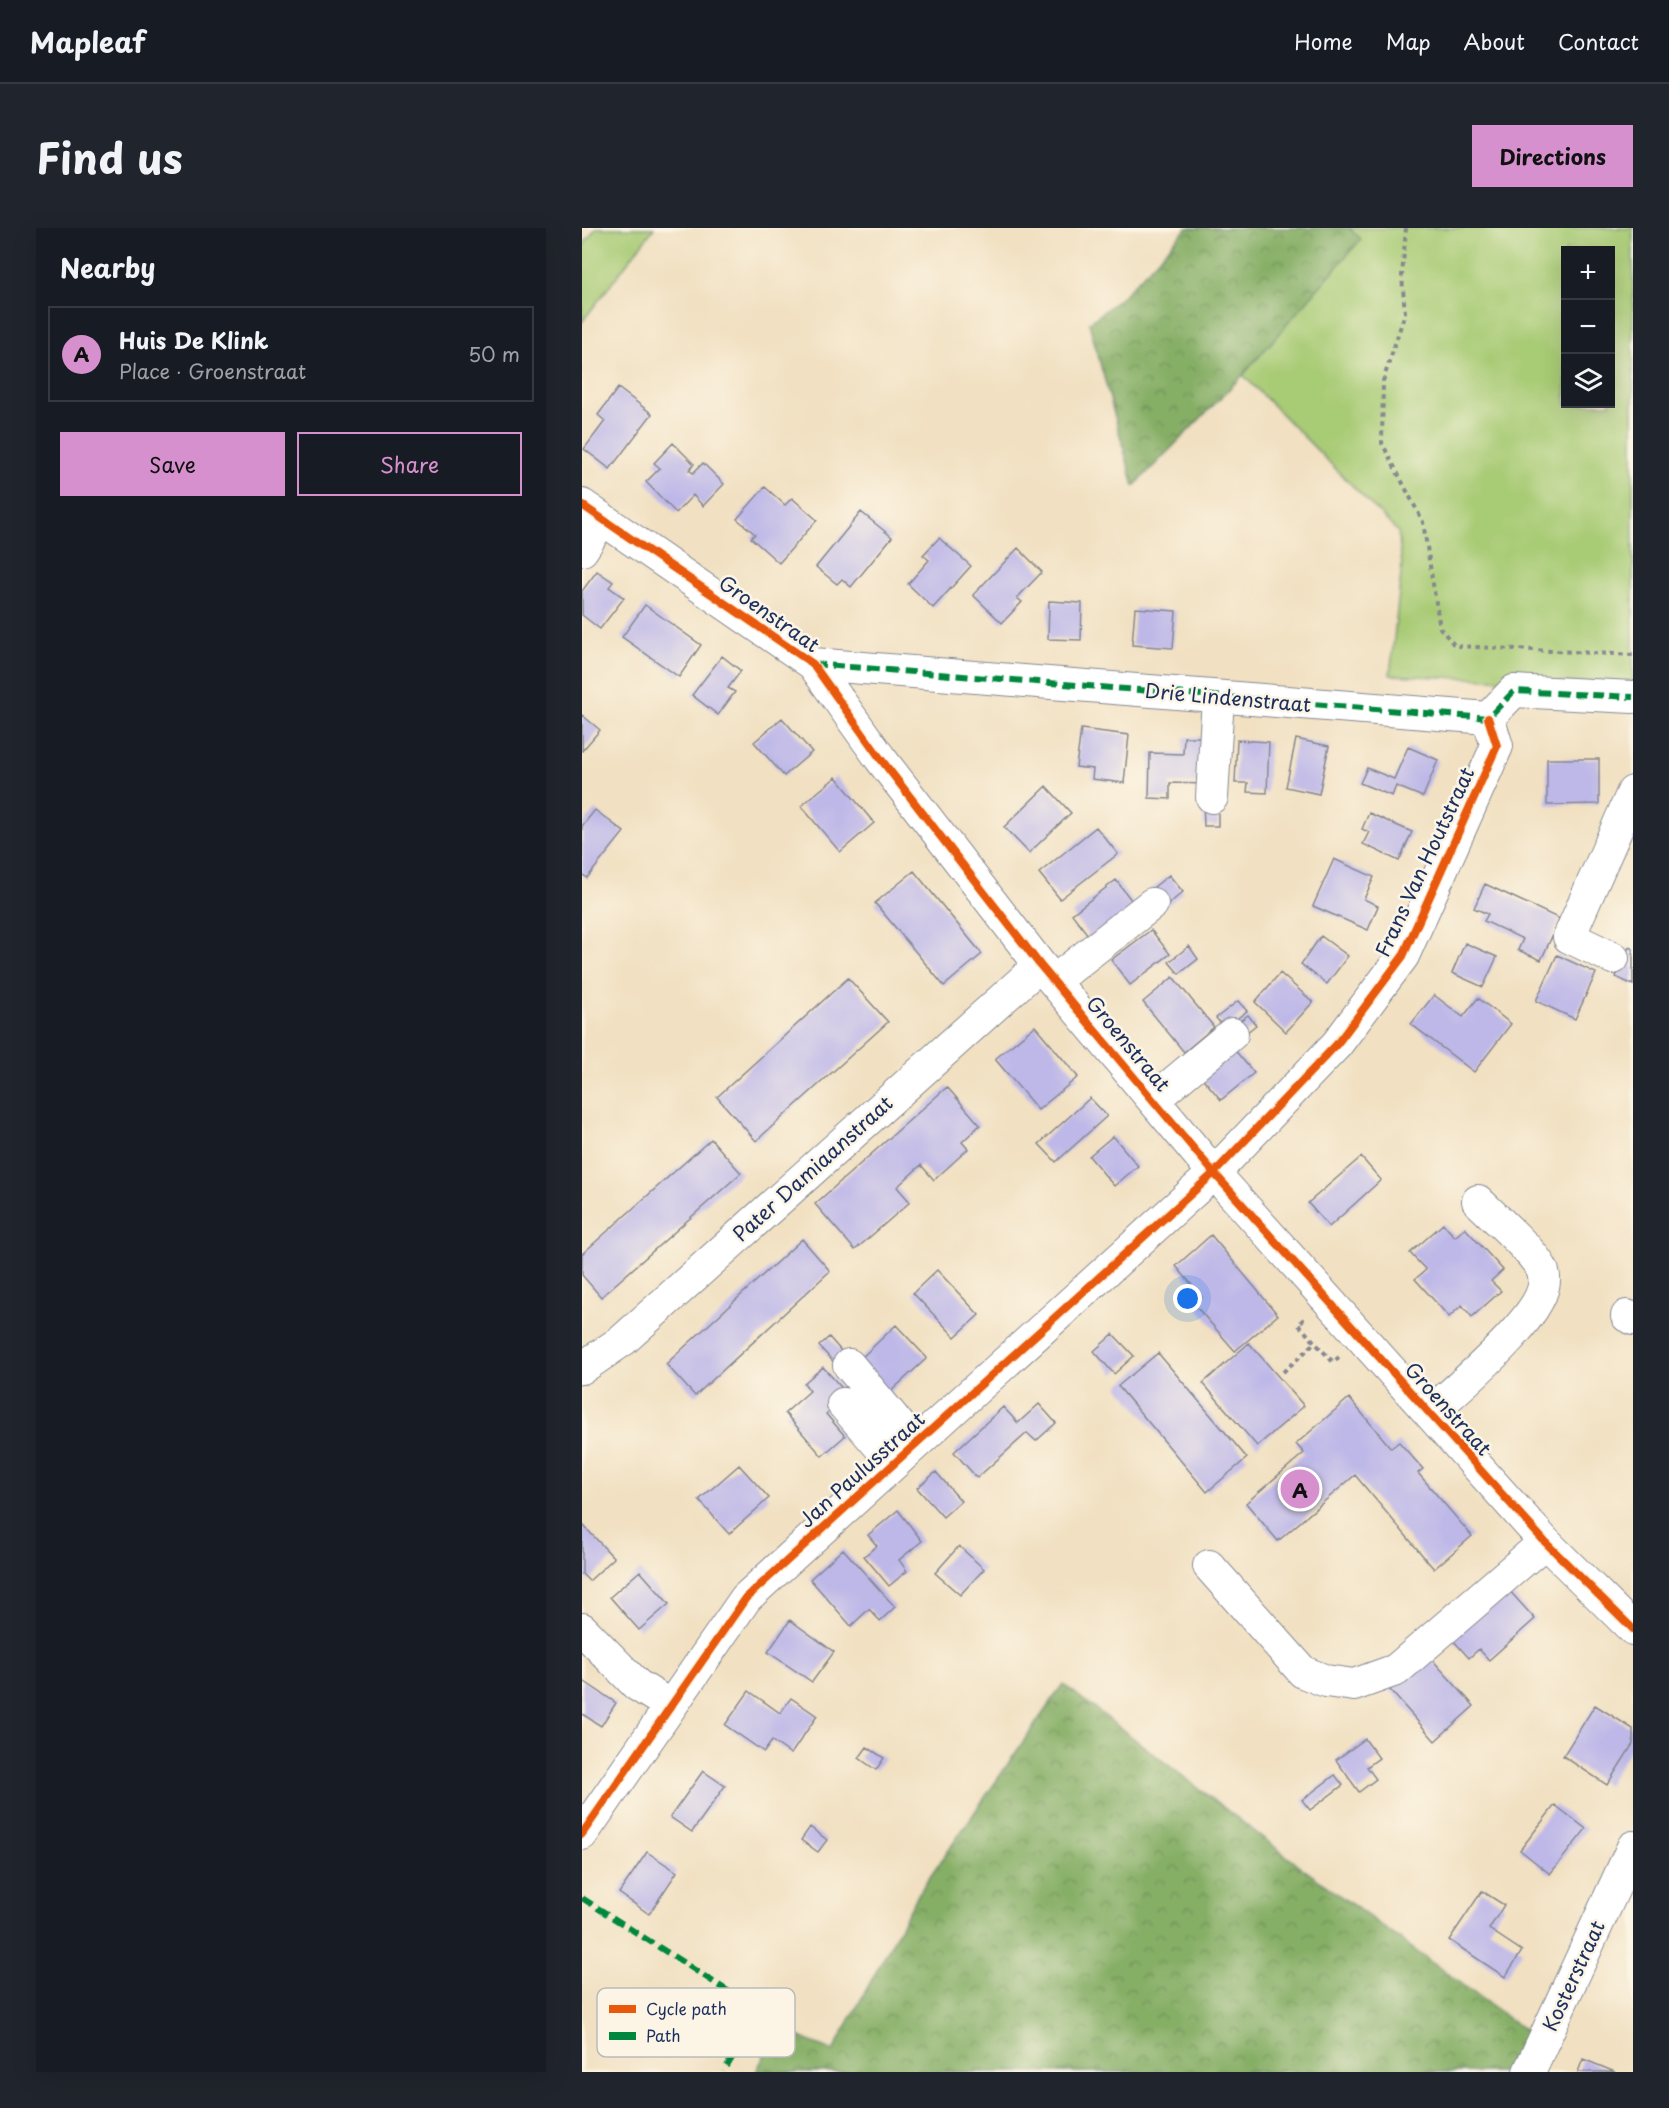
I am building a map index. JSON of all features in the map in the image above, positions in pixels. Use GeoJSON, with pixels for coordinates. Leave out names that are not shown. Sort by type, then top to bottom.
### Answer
{"type":"FeatureCollection","features":[{"type":"Feature","properties":{"kind":"street"},"geometry":{"type":"LineString","coordinates":[[582,550],[592,512]]}},
{"type":"Feature","properties":{"kind":"street","name":"Groenstraat"},"geometry":{"type":"LineString","coordinates":[[592,512],[813,664],[880,758],[1047,973],[1214,1173],[1545,1542],[1633,1629]]}},
{"type":"Feature","properties":{"kind":"street","name":"Drie Lindenstraat"},"geometry":{"type":"LineString","coordinates":[[813,664],[1488,718]]}},
{"type":"Feature","properties":{"kind":"street"},"geometry":{"type":"LineString","coordinates":[[1488,718],[1515,691],[1633,697]]}},
{"type":"Feature","properties":{"kind":"street"},"geometry":{"type":"LineString","coordinates":[[1212,797],[1218,698]]}},
{"type":"Feature","properties":{"kind":"street","name":"Frans Van Houtstraat"},"geometry":{"type":"LineString","coordinates":[[1214,1173],[1337,1044],[1403,956],[1497,746],[1488,718]]}},
{"type":"Feature","properties":{"kind":"street"},"geometry":{"type":"LineString","coordinates":[[1613,958],[1569,937],[1633,792]]}},
{"type":"Feature","properties":{"kind":"street","name":"Pater Damiaanstraat"},"geometry":{"type":"LineString","coordinates":[[582,1368],[624,1340],[1047,973],[1152,904]]}},
{"type":"Feature","properties":{"kind":"street"},"geometry":{"type":"LineString","coordinates":[[1149,1094],[1225,1030]]}},
{"type":"Feature","properties":{"kind":"street","name":"Jan Paulusstraat"},"geometry":{"type":"LineString","coordinates":[[582,1834],[669,1705],[746,1598],[1214,1173]]}},
{"type":"Feature","properties":{"kind":"street"},"geometry":{"type":"LineString","coordinates":[[1430,1413],[1499,1348],[1536,1308],[1544,1290],[1544,1272],[1478,1201]]}},
{"type":"Feature","properties":{"kind":"street"},"geometry":{"type":"LineString","coordinates":[[849,1365],[905,1454]]}},
{"type":"Feature","properties":{"kind":"street"},"geometry":{"type":"LineString","coordinates":[[843,1404],[905,1454]]}},
{"type":"Feature","properties":{"kind":"street"},"geometry":{"type":"LineString","coordinates":[[1209,1566],[1303,1672],[1326,1681],[1354,1685],[1396,1670],[1545,1542]]}},
{"type":"Feature","properties":{"kind":"street"},"geometry":{"type":"LineString","coordinates":[[582,1629],[637,1684],[669,1705]]}},
{"type":"Feature","properties":{"kind":"street","name":"Kosterstraat"},"geometry":{"type":"LineString","coordinates":[[1529,2072],[1633,1847]]}},
{"type":"Feature","properties":{"kind":"path"},"geometry":{"type":"LineString","coordinates":[[1406,228],[1402,276],[1405,313],[1383,381],[1382,443],[1423,522],[1440,628],[1455,646],[1633,655]]}},
{"type":"Feature","properties":{"kind":"path"},"geometry":{"type":"LineString","coordinates":[[1283,1372],[1315,1343]]}},
{"type":"Feature","properties":{"kind":"green space"},"geometry":{"type":"Polygon","coordinates":[[[596,228],[654,228],[582,322],[582,247],[596,228]]]}},
{"type":"Feature","properties":{"kind":"green space"},"geometry":{"type":"Polygon","coordinates":[[[1187,228],[1349,228],[1361,239],[1243,375],[1134,486],[1089,323],[1122,297],[1187,228]]]}},
{"type":"Feature","properties":{"kind":"green space"},"geometry":{"type":"Polygon","coordinates":[[[1349,228],[1633,228],[1633,685],[1390,675],[1402,565],[1398,532],[1243,375],[1360,239],[1349,228]]]}},
{"type":"Feature","properties":{"kind":"green space"},"geometry":{"type":"Polygon","coordinates":[[[1063,1684],[1302,1868],[1530,2034],[1515,2072],[756,2072],[764,2057],[795,2057],[795,2035],[833,2051],[919,1893],[1063,1684]]]}},
{"type":"Feature","properties":{"kind":"building"},"geometry":{"type":"Polygon","coordinates":[[[618,388],[652,414],[610,469],[584,449],[605,421],[598,415],[618,388]]]}},
{"type":"Feature","properties":{"kind":"building"},"geometry":{"type":"Polygon","coordinates":[[[673,443],[694,464],[689,470],[693,473],[703,463],[724,484],[703,506],[693,495],[676,513],[646,482],[660,468],[654,463],[673,443]]]}},
{"type":"Feature","properties":{"kind":"building"},"geometry":{"type":"Polygon","coordinates":[[[765,487],[785,505],[792,498],[817,520],[779,563],[751,538],[755,534],[737,519],[765,487]]]}},
{"type":"Feature","properties":{"kind":"building"},"geometry":{"type":"Polygon","coordinates":[[[861,512],[892,537],[851,587],[842,579],[837,584],[816,567],[861,512]]]}},
{"type":"Feature","properties":{"kind":"building"},"geometry":{"type":"Polygon","coordinates":[[[939,538],[971,566],[933,608],[908,584],[929,560],[923,555],[939,538]]]}},
{"type":"Feature","properties":{"kind":"building"},"geometry":{"type":"Polygon","coordinates":[[[1018,548],[1042,572],[1017,598],[1022,602],[1002,623],[973,595],[1018,548]]]}},
{"type":"Feature","properties":{"kind":"building"},"geometry":{"type":"Polygon","coordinates":[[[597,571],[613,582],[609,587],[624,598],[600,629],[582,615],[582,591],[597,571]]]}},
{"type":"Feature","properties":{"kind":"building"},"geometry":{"type":"Polygon","coordinates":[[[1049,601],[1082,603],[1081,640],[1048,639],[1049,601]]]}},
{"type":"Feature","properties":{"kind":"building"},"geometry":{"type":"Polygon","coordinates":[[[645,605],[701,645],[679,677],[622,637],[645,605]]]}},
{"type":"Feature","properties":{"kind":"building"},"geometry":{"type":"Polygon","coordinates":[[[1135,608],[1176,611],[1173,648],[1132,645],[1135,608]]]}},
{"type":"Feature","properties":{"kind":"building"},"geometry":{"type":"Polygon","coordinates":[[[722,656],[741,671],[728,688],[735,692],[718,715],[692,695],[722,656]]]}},
{"type":"Feature","properties":{"kind":"building"},"geometry":{"type":"Polygon","coordinates":[[[582,715],[600,730],[582,751],[582,715]]]}},
{"type":"Feature","properties":{"kind":"building"},"geometry":{"type":"Polygon","coordinates":[[[782,718],[812,752],[784,776],[754,742],[782,718]]]}},
{"type":"Feature","properties":{"kind":"building"},"geometry":{"type":"Polygon","coordinates":[[[1081,729],[1129,735],[1124,783],[1092,779],[1093,769],[1076,767],[1081,729]]]}},
{"type":"Feature","properties":{"kind":"building"},"geometry":{"type":"Polygon","coordinates":[[[1184,737],[1208,737],[1207,784],[1170,783],[1170,799],[1149,798],[1150,753],[1183,754],[1184,737]]]}},
{"type":"Feature","properties":{"kind":"building"},"geometry":{"type":"Polygon","coordinates":[[[1296,739],[1329,746],[1319,794],[1286,787],[1296,739]]]}},
{"type":"Feature","properties":{"kind":"building"},"geometry":{"type":"Polygon","coordinates":[[[1237,740],[1269,742],[1267,793],[1247,792],[1248,783],[1235,783],[1237,740]]]}},
{"type":"Feature","properties":{"kind":"building"},"geometry":{"type":"Polygon","coordinates":[[[1408,747],[1438,760],[1423,797],[1396,786],[1392,796],[1360,783],[1367,768],[1394,779],[1408,747]]]}},
{"type":"Feature","properties":{"kind":"building"},"geometry":{"type":"Polygon","coordinates":[[[1547,759],[1599,759],[1599,804],[1547,805],[1547,759]]]}},
{"type":"Feature","properties":{"kind":"building"},"geometry":{"type":"Polygon","coordinates":[[[836,777],[874,823],[840,852],[801,806],[836,777]]]}},
{"type":"Feature","properties":{"kind":"building"},"geometry":{"type":"Polygon","coordinates":[[[1046,786],[1071,813],[1029,853],[1004,827],[1046,786]]]}},
{"type":"Feature","properties":{"kind":"building"},"geometry":{"type":"Polygon","coordinates":[[[1203,801],[1218,801],[1218,826],[1204,826],[1203,801]]]}},
{"type":"Feature","properties":{"kind":"building"},"geometry":{"type":"Polygon","coordinates":[[[595,810],[624,832],[587,878],[582,874],[582,826],[595,810]]]}},
{"type":"Feature","properties":{"kind":"building"},"geometry":{"type":"Polygon","coordinates":[[[1369,813],[1412,832],[1399,861],[1363,844],[1369,832],[1362,829],[1369,813]]]}},
{"type":"Feature","properties":{"kind":"building"},"geometry":{"type":"Polygon","coordinates":[[[1096,827],[1118,854],[1060,899],[1039,873],[1096,827]]]}},
{"type":"Feature","properties":{"kind":"building"},"geometry":{"type":"Polygon","coordinates":[[[1334,859],[1374,877],[1364,899],[1378,906],[1368,930],[1313,906],[1334,859]]]}},
{"type":"Feature","properties":{"kind":"building"},"geometry":{"type":"Polygon","coordinates":[[[914,871],[982,954],[944,986],[875,903],[914,871]]]}},
{"type":"Feature","properties":{"kind":"building"},"geometry":{"type":"Polygon","coordinates":[[[1169,875],[1183,892],[1164,908],[1149,891],[1169,875]]]}},
{"type":"Feature","properties":{"kind":"building"},"geometry":{"type":"Polygon","coordinates":[[[1116,880],[1138,909],[1094,943],[1072,914],[1116,880]]]}},
{"type":"Feature","properties":{"kind":"building"},"geometry":{"type":"Polygon","coordinates":[[[1485,884],[1560,919],[1541,960],[1518,950],[1523,939],[1484,921],[1488,914],[1474,908],[1485,884]]]}},
{"type":"Feature","properties":{"kind":"building"},"geometry":{"type":"Polygon","coordinates":[[[1151,930],[1170,954],[1130,985],[1111,960],[1151,930]]]}},
{"type":"Feature","properties":{"kind":"building"},"geometry":{"type":"Polygon","coordinates":[[[1321,936],[1348,956],[1327,984],[1301,964],[1321,936]]]}},
{"type":"Feature","properties":{"kind":"building"},"geometry":{"type":"Polygon","coordinates":[[[1465,943],[1497,957],[1483,987],[1452,973],[1465,943]]]}},
{"type":"Feature","properties":{"kind":"building"},"geometry":{"type":"Polygon","coordinates":[[[1189,946],[1198,959],[1179,974],[1169,962],[1189,946]]]}},
{"type":"Feature","properties":{"kind":"building"},"geometry":{"type":"Polygon","coordinates":[[[1629,947],[1633,949],[1633,985],[1616,977],[1629,947]]]}},
{"type":"Feature","properties":{"kind":"building"},"geometry":{"type":"Polygon","coordinates":[[[1557,955],[1596,973],[1575,1019],[1536,1001],[1557,955]]]}},
{"type":"Feature","properties":{"kind":"building"},"geometry":{"type":"Polygon","coordinates":[[[1280,973],[1313,1002],[1286,1032],[1255,1002],[1280,973]]]}},
{"type":"Feature","properties":{"kind":"building"},"geometry":{"type":"Polygon","coordinates":[[[1173,977],[1214,1027],[1184,1052],[1143,1002],[1173,977]]]}},
{"type":"Feature","properties":{"kind":"building"},"geometry":{"type":"Polygon","coordinates":[[[848,978],[888,1022],[756,1141],[717,1097],[848,978]]]}},
{"type":"Feature","properties":{"kind":"building"},"geometry":{"type":"Polygon","coordinates":[[[1434,995],[1463,1017],[1478,998],[1511,1024],[1474,1072],[1411,1024],[1434,995]]]}},
{"type":"Feature","properties":{"kind":"building"},"geometry":{"type":"Polygon","coordinates":[[[1238,1001],[1247,1011],[1225,1028],[1216,1018],[1238,1001]]]}},
{"type":"Feature","properties":{"kind":"building"},"geometry":{"type":"Polygon","coordinates":[[[1248,1015],[1256,1025],[1241,1037],[1233,1026],[1248,1015]]]}},
{"type":"Feature","properties":{"kind":"building"},"geometry":{"type":"Polygon","coordinates":[[[1035,1026],[1078,1077],[1038,1110],[995,1059],[1035,1026]]]}},
{"type":"Feature","properties":{"kind":"building"},"geometry":{"type":"Polygon","coordinates":[[[1233,1048],[1254,1073],[1221,1100],[1200,1075],[1233,1048]]]}},
{"type":"Feature","properties":{"kind":"building"},"geometry":{"type":"Polygon","coordinates":[[[947,1087],[980,1125],[962,1142],[968,1149],[934,1180],[921,1165],[897,1187],[910,1202],[855,1250],[815,1204],[947,1087]]]}},
{"type":"Feature","properties":{"kind":"building"},"geometry":{"type":"Polygon","coordinates":[[[1090,1098],[1107,1116],[1056,1162],[1039,1144],[1090,1098]]]}},
{"type":"Feature","properties":{"kind":"building"},"geometry":{"type":"Polygon","coordinates":[[[1113,1136],[1138,1166],[1114,1186],[1089,1156],[1113,1136]]]}},
{"type":"Feature","properties":{"kind":"building"},"geometry":{"type":"Polygon","coordinates":[[[711,1139],[741,1173],[601,1297],[582,1275],[582,1254],[711,1139]]]}},
{"type":"Feature","properties":{"kind":"building"},"geometry":{"type":"Polygon","coordinates":[[[1361,1157],[1381,1180],[1329,1227],[1308,1203],[1361,1157]]]}},
{"type":"Feature","properties":{"kind":"building"},"geometry":{"type":"Polygon","coordinates":[[[1443,1224],[1455,1237],[1465,1228],[1503,1270],[1491,1281],[1501,1291],[1472,1317],[1462,1305],[1449,1317],[1415,1279],[1426,1270],[1410,1253],[1443,1224]]]}},
{"type":"Feature","properties":{"kind":"building"},"geometry":{"type":"Polygon","coordinates":[[[1211,1235],[1278,1315],[1235,1351],[1194,1304],[1202,1297],[1176,1266],[1211,1235]]]}},
{"type":"Feature","properties":{"kind":"building"},"geometry":{"type":"Polygon","coordinates":[[[802,1239],[830,1271],[695,1396],[666,1364],[802,1239]]]}},
{"type":"Feature","properties":{"kind":"building"},"geometry":{"type":"Polygon","coordinates":[[[937,1270],[979,1315],[955,1337],[913,1293],[937,1270]]]}},
{"type":"Feature","properties":{"kind":"building"},"geometry":{"type":"Polygon","coordinates":[[[896,1325],[927,1358],[888,1394],[857,1362],[896,1325]]]}},
{"type":"Feature","properties":{"kind":"building"},"geometry":{"type":"Polygon","coordinates":[[[1113,1334],[1134,1356],[1114,1374],[1094,1351],[1113,1334]]]}},
{"type":"Feature","properties":{"kind":"building"},"geometry":{"type":"Polygon","coordinates":[[[829,1337],[849,1360],[839,1368],[819,1346],[829,1337]]]}},
{"type":"Feature","properties":{"kind":"building"},"geometry":{"type":"Polygon","coordinates":[[[1249,1343],[1304,1406],[1257,1446],[1203,1383],[1249,1343]]]}},
{"type":"Feature","properties":{"kind":"building"},"geometry":{"type":"Polygon","coordinates":[[[1158,1353],[1247,1458],[1207,1492],[1118,1386],[1158,1353]]]}},
{"type":"Feature","properties":{"kind":"building"},"geometry":{"type":"Polygon","coordinates":[[[823,1367],[848,1395],[826,1414],[845,1436],[822,1456],[785,1413],[810,1391],[804,1383],[823,1367]]]}},
{"type":"Feature","properties":{"kind":"building"},"geometry":{"type":"Polygon","coordinates":[[[1349,1398],[1391,1448],[1399,1442],[1423,1469],[1418,1473],[1472,1536],[1434,1569],[1355,1475],[1278,1541],[1246,1503],[1304,1453],[1296,1444],[1349,1398]]]}},
{"type":"Feature","properties":{"kind":"building"},"geometry":{"type":"Polygon","coordinates":[[[1039,1404],[1056,1423],[1036,1441],[1027,1433],[977,1478],[954,1452],[1003,1407],[1018,1423],[1039,1404]]]}},
{"type":"Feature","properties":{"kind":"building"},"geometry":{"type":"Polygon","coordinates":[[[739,1465],[769,1498],[729,1534],[699,1500],[739,1465]]]}},
{"type":"Feature","properties":{"kind":"building"},"geometry":{"type":"Polygon","coordinates":[[[936,1472],[961,1501],[943,1517],[917,1488],[936,1472]]]}},
{"type":"Feature","properties":{"kind":"building"},"geometry":{"type":"Polygon","coordinates":[[[898,1510],[922,1541],[899,1560],[907,1571],[889,1586],[864,1556],[877,1546],[868,1535],[898,1510]]]}},
{"type":"Feature","properties":{"kind":"building"},"geometry":{"type":"Polygon","coordinates":[[[582,1524],[614,1558],[589,1581],[582,1574],[582,1524]]]}},
{"type":"Feature","properties":{"kind":"building"},"geometry":{"type":"Polygon","coordinates":[[[959,1546],[984,1569],[960,1595],[935,1573],[959,1546]]]}},
{"type":"Feature","properties":{"kind":"building"},"geometry":{"type":"Polygon","coordinates":[[[843,1549],[895,1607],[880,1621],[869,1609],[851,1626],[810,1579],[843,1549]]]}},
{"type":"Feature","properties":{"kind":"building"},"geometry":{"type":"Polygon","coordinates":[[[640,1571],[669,1604],[639,1630],[610,1597],[640,1571]]]}},
{"type":"Feature","properties":{"kind":"building"},"geometry":{"type":"Polygon","coordinates":[[[1508,1589],[1535,1619],[1489,1660],[1479,1649],[1469,1658],[1452,1639],[1508,1589]]]}},
{"type":"Feature","properties":{"kind":"building"},"geometry":{"type":"Polygon","coordinates":[[[790,1620],[834,1652],[812,1682],[768,1652],[790,1620]]]}},
{"type":"Feature","properties":{"kind":"building"},"geometry":{"type":"Polygon","coordinates":[[[1428,1655],[1474,1706],[1435,1741],[1390,1690],[1428,1655]]]}},
{"type":"Feature","properties":{"kind":"building"},"geometry":{"type":"Polygon","coordinates":[[[582,1680],[616,1703],[601,1726],[582,1714],[582,1680]]]}},
{"type":"Feature","properties":{"kind":"building"},"geometry":{"type":"Polygon","coordinates":[[[749,1691],[780,1713],[791,1698],[817,1716],[791,1754],[772,1741],[764,1752],[725,1725],[749,1691]]]}},
{"type":"Feature","properties":{"kind":"building"},"geometry":{"type":"Polygon","coordinates":[[[1595,1705],[1633,1729],[1633,1744],[1607,1785],[1563,1756],[1595,1705]]]}},
{"type":"Feature","properties":{"kind":"building"},"geometry":{"type":"Polygon","coordinates":[[[1365,1739],[1379,1758],[1367,1767],[1376,1779],[1359,1792],[1336,1760],[1365,1739]]]}},
{"type":"Feature","properties":{"kind":"building"},"geometry":{"type":"Polygon","coordinates":[[[867,1747],[884,1758],[876,1770],[859,1758],[867,1747]]]}},
{"type":"Feature","properties":{"kind":"building"},"geometry":{"type":"Polygon","coordinates":[[[703,1771],[725,1786],[692,1832],[670,1817],[703,1771]]]}},
{"type":"Feature","properties":{"kind":"building"},"geometry":{"type":"Polygon","coordinates":[[[1335,1775],[1343,1785],[1310,1810],[1302,1800],[1335,1775]]]}},
{"type":"Feature","properties":{"kind":"building"},"geometry":{"type":"Polygon","coordinates":[[[1555,1805],[1586,1829],[1550,1874],[1520,1850],[1555,1805]]]}},
{"type":"Feature","properties":{"kind":"building"},"geometry":{"type":"Polygon","coordinates":[[[810,1827],[827,1840],[818,1852],[801,1840],[810,1827]]]}},
{"type":"Feature","properties":{"kind":"building"},"geometry":{"type":"Polygon","coordinates":[[[647,1852],[677,1872],[649,1914],[619,1893],[647,1852]]]}},
{"type":"Feature","properties":{"kind":"building"},"geometry":{"type":"Polygon","coordinates":[[[1482,1891],[1504,1905],[1489,1929],[1522,1951],[1505,1977],[1449,1940],[1482,1891]]]}},
{"type":"Feature","properties":{"kind":"building"},"geometry":{"type":"Polygon","coordinates":[[[1583,2059],[1615,2072],[1578,2072],[1583,2059]]]}},
{"type":"Feature","properties":{"kind":"marked path"},"geometry":{"type":"LineString","coordinates":[[813,664],[1488,718],[1514,691],[1633,697]]}},
{"type":"Feature","properties":{"kind":"marked path"},"geometry":{"type":"LineString","coordinates":[[582,1898],[723,1988]]}},
{"type":"Feature","properties":{"kind":"marked path"},"geometry":{"type":"LineString","coordinates":[[724,2072],[733,2057]]}},
{"type":"Feature","properties":{"kind":"cycle path"},"geometry":{"type":"LineString","coordinates":[[582,505],[813,664],[880,758],[1040,965],[1214,1173],[1545,1542],[1633,1629]]}},
{"type":"Feature","properties":{"kind":"cycle path"},"geometry":{"type":"LineString","coordinates":[[582,1834],[746,1598],[1214,1173],[1337,1044],[1403,956],[1497,746],[1488,718]]}},
{"type":"Feature","properties":{"kind":"place","name":"Huis De Klink"},"geometry":{"type":"Point","coordinates":[1300,1489]}}]}
